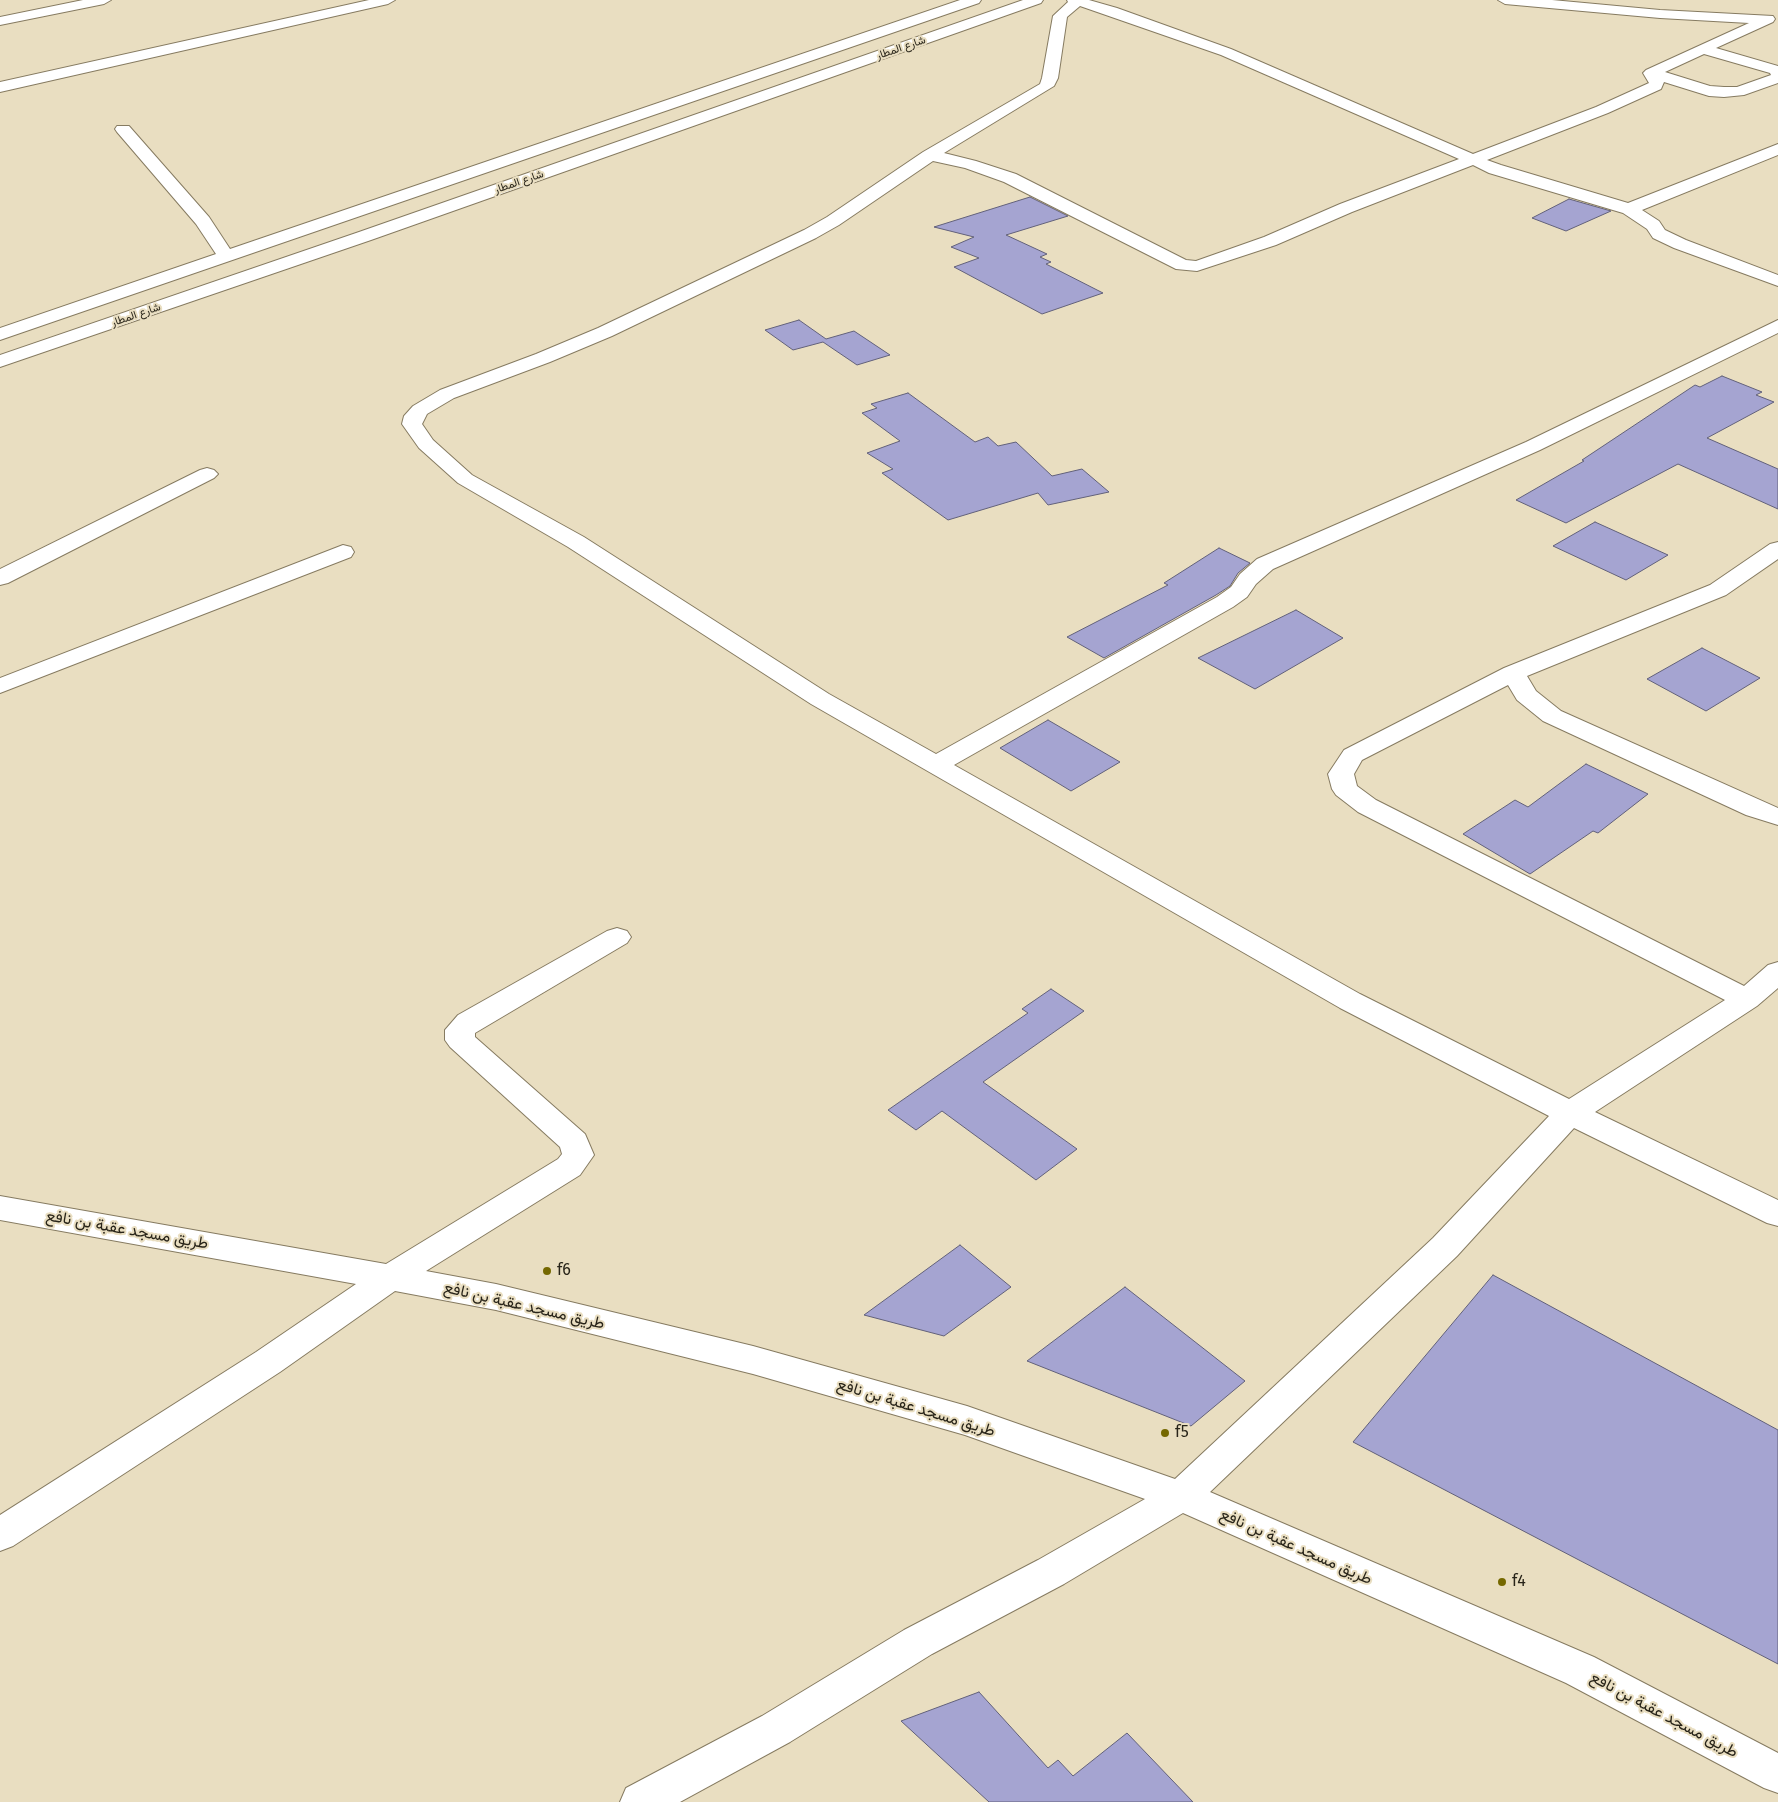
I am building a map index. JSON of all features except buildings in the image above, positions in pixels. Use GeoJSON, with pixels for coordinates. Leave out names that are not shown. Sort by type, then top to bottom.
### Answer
{"type":"FeatureCollection","features":[{"type":"Feature","properties":{"kind":"street"},"geometry":{"type":"LineString","coordinates":[[0,21],[104,0]]}},
{"type":"Feature","properties":{"kind":"street"},"geometry":{"type":"LineString","coordinates":[[0,87],[388,0]]}},
{"type":"Feature","properties":{"kind":"street","name":"شارع المطار"},"geometry":{"type":"LineString","coordinates":[[0,334],[974,0]]}},
{"type":"Feature","properties":{"kind":"street","name":"شارع المطار"},"geometry":{"type":"LineString","coordinates":[[0,361],[365,236],[1036,0]]}},
{"type":"Feature","properties":{"kind":"street"},"geometry":{"type":"LineString","coordinates":[[1778,281],[1719,260],[1666,238],[1659,234],[1642,216],[1629,209],[1521,178],[1471,159],[1226,52],[1112,11],[1075,0],[1060,16],[1049,83],[929,155],[833,221],[810,234],[605,332],[543,358],[447,394],[420,410],[414,416],[412,424],[426,444],[465,479],[576,542],[820,699],[1350,1001],[1570,1113],[1778,1214]]}},
{"type":"Feature","properties":{"kind":"street"},"geometry":{"type":"LineString","coordinates":[[1505,0],[1677,15],[1773,20]]}},
{"type":"Feature","properties":{"kind":"street"},"geometry":{"type":"LineString","coordinates":[[1651,72],[1773,20]]}},
{"type":"Feature","properties":{"kind":"street"},"geometry":{"type":"LineString","coordinates":[[1702,49],[1775,70],[1778,74]]}},
{"type":"Feature","properties":{"kind":"street"},"geometry":{"type":"LineString","coordinates":[[929,155],[970,164],[1020,182],[1121,235],[1190,267],[1270,241],[1346,208],[1471,159],[1529,139],[1656,86],[1657,84],[1651,72]]}},
{"type":"Feature","properties":{"kind":"street"},"geometry":{"type":"LineString","coordinates":[[1651,72],[1709,91],[1724,92],[1739,92],[1778,78]]}},
{"type":"Feature","properties":{"kind":"street"},"geometry":{"type":"LineString","coordinates":[[123,129],[204,221],[226,256]]}},
{"type":"Feature","properties":{"kind":"street"},"geometry":{"type":"LineString","coordinates":[[1629,209],[1778,149]]}},
{"type":"Feature","properties":{"kind":"street"},"geometry":{"type":"LineString","coordinates":[[333,219],[365,236]]}},
{"type":"Feature","properties":{"kind":"street"},"geometry":{"type":"LineString","coordinates":[[936,765],[1225,602],[1239,592],[1248,579],[1265,564],[1533,446],[1778,326]]}},
{"type":"Feature","properties":{"kind":"street"},"geometry":{"type":"LineString","coordinates":[[0,578],[207,474]]}},
{"type":"Feature","properties":{"kind":"street"},"geometry":{"type":"LineString","coordinates":[[1747,999],[1367,806],[1345,789],[1341,774],[1353,756],[1513,673],[1718,590],[1778,549]]}},
{"type":"Feature","properties":{"kind":"street"},"geometry":{"type":"LineString","coordinates":[[0,686],[343,552]]}},
{"type":"Feature","properties":{"kind":"street"},"geometry":{"type":"LineString","coordinates":[[1513,673],[1526,694],[1552,716],[1755,809],[1778,817]]}},
{"type":"Feature","properties":{"kind":"street"},"geometry":{"type":"LineString","coordinates":[[0,1535],[268,1362],[390,1278],[569,1167],[578,1154],[574,1142],[460,1040],[460,1030],[468,1022],[616,937]]}},
{"type":"Feature","properties":{"kind":"street"},"geometry":{"type":"LineString","coordinates":[[640,1802],[776,1729],[918,1642],[1051,1572],[1181,1496],[1445,1247],[1570,1113],[1747,999],[1778,972]]}},
{"type":"Feature","properties":{"kind":"street","name":"طريق مسجد عقبة بن نافع"},"geometry":{"type":"LineString","coordinates":[[0,1208],[496,1297],[753,1360],[967,1421],[1181,1496],[1580,1670],[1778,1774]]}},
{"type":"Feature","properties":{"kind":"place","name":"f6"},"geometry":{"type":"Point","coordinates":[547,1271]}},
{"type":"Feature","properties":{"kind":"place","name":"f5"},"geometry":{"type":"Point","coordinates":[1165,1433]}},
{"type":"Feature","properties":{"kind":"place","name":"f4"},"geometry":{"type":"Point","coordinates":[1502,1582]}}]}
